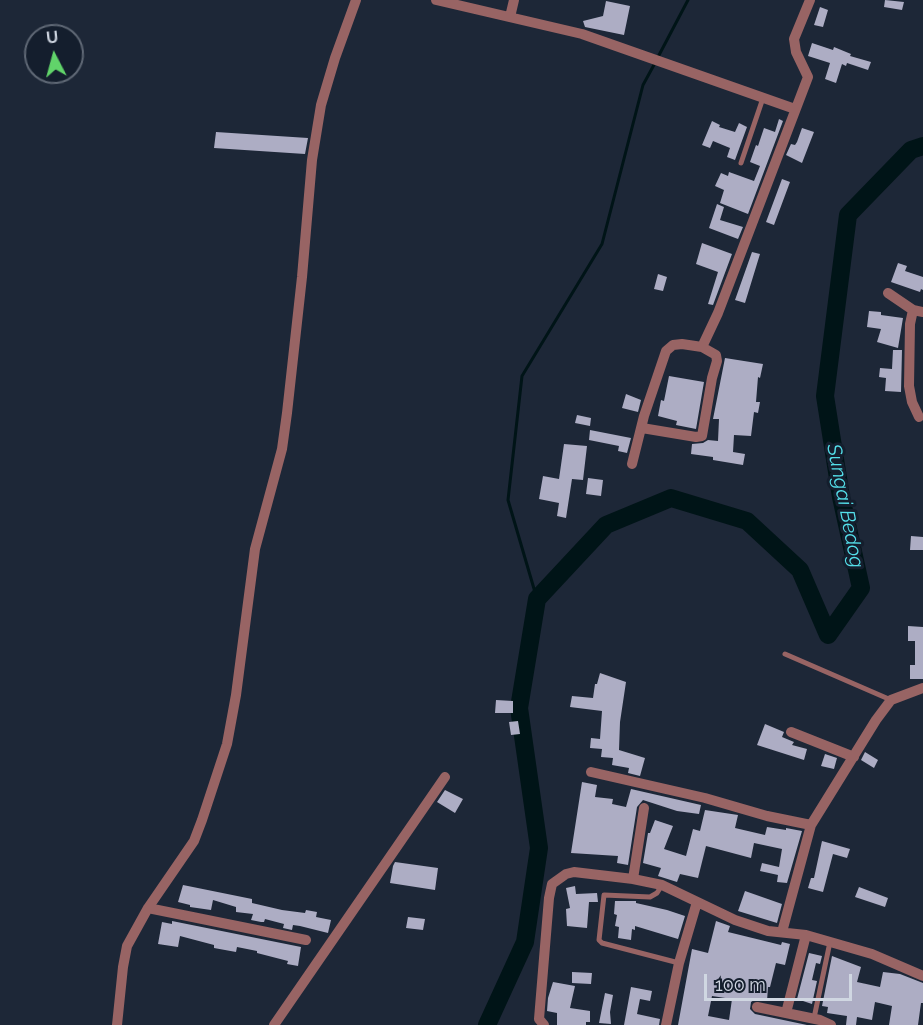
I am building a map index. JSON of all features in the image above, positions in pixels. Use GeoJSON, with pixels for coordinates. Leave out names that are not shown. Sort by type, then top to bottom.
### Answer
{"type":"FeatureCollection","features":[{"type":"Feature","properties":{"kind":"street"},"geometry":{"type":"LineString","coordinates":[[117,1025],[127,946],[148,908],[194,841],[227,744],[236,694],[255,549],[282,449],[312,160],[321,105],[356,0]]}},
{"type":"Feature","properties":{"kind":"street"},"geometry":{"type":"LineString","coordinates":[[436,0],[582,34],[795,109]]}},
{"type":"Feature","properties":{"kind":"street"},"geometry":{"type":"LineString","coordinates":[[510,17],[514,0]]}},
{"type":"Feature","properties":{"kind":"street"},"geometry":{"type":"LineString","coordinates":[[702,347],[718,313],[808,76],[796,51],[794,39],[810,0]]}},
{"type":"Feature","properties":{"kind":"street"},"geometry":{"type":"LineString","coordinates":[[888,293],[918,311],[910,324],[909,386],[912,402],[919,417]]}},
{"type":"Feature","properties":{"kind":"street"},"geometry":{"type":"LineString","coordinates":[[632,464],[642,428],[666,351],[673,345],[682,344],[702,347],[716,355],[717,361],[702,436],[696,438],[642,428]]}},
{"type":"Feature","properties":{"kind":"street"},"geometry":{"type":"LineString","coordinates":[[782,932],[811,825],[891,700],[923,688]]}},
{"type":"Feature","properties":{"kind":"street"},"geometry":{"type":"LineString","coordinates":[[791,732],[854,756]]}},
{"type":"Feature","properties":{"kind":"street"},"geometry":{"type":"LineString","coordinates":[[591,772],[811,825]]}},
{"type":"Feature","properties":{"kind":"street"},"geometry":{"type":"LineString","coordinates":[[274,1025],[445,777]]}},
{"type":"Feature","properties":{"kind":"street"},"geometry":{"type":"LineString","coordinates":[[633,879],[644,808]]}},
{"type":"Feature","properties":{"kind":"street"},"geometry":{"type":"LineString","coordinates":[[544,1025],[539,1021],[539,1016],[549,898],[552,884],[566,874],[574,872],[662,885],[735,920],[768,931],[806,935],[872,954],[923,976]]}},
{"type":"Feature","properties":{"kind":"street"},"geometry":{"type":"LineString","coordinates":[[666,1025],[679,963],[697,902]]}},
{"type":"Feature","properties":{"kind":"street"},"geometry":{"type":"LineString","coordinates":[[148,908],[306,940]]}},
{"type":"Feature","properties":{"kind":"street"},"geometry":{"type":"LineString","coordinates":[[786,1013],[806,935]]}},
{"type":"Feature","properties":{"kind":"street"},"geometry":{"type":"LineString","coordinates":[[757,1007],[814,1018],[831,1025]]}},
{"type":"Feature","properties":{"kind":"lane"},"geometry":{"type":"LineString","coordinates":[[741,163],[763,98]]}},
{"type":"Feature","properties":{"kind":"lane"},"geometry":{"type":"LineString","coordinates":[[785,654],[891,700]]}},
{"type":"Feature","properties":{"kind":"lane"},"geometry":{"type":"LineString","coordinates":[[662,885],[657,893],[650,897],[604,895],[599,940],[602,943],[679,963]]}},
{"type":"Feature","properties":{"kind":"lane"},"geometry":{"type":"LineString","coordinates":[[814,1018],[830,942]]}},
{"type":"Feature","properties":{"kind":"building"},"geometry":{"type":"Polygon","coordinates":[[[885,0],[904,2],[902,10],[884,7],[885,0]]]}},
{"type":"Feature","properties":{"kind":"building"},"geometry":{"type":"Polygon","coordinates":[[[606,1],[630,6],[624,35],[585,27],[583,21],[603,16],[606,1]]]}},
{"type":"Feature","properties":{"kind":"building"},"geometry":{"type":"Polygon","coordinates":[[[820,7],[828,10],[823,27],[814,25],[820,7]]]}},
{"type":"Feature","properties":{"kind":"building"},"geometry":{"type":"Polygon","coordinates":[[[812,43],[833,50],[834,47],[851,54],[850,56],[871,62],[868,70],[847,63],[846,66],[842,64],[836,83],[825,79],[830,63],[808,56],[812,43]]]}},
{"type":"Feature","properties":{"kind":"building"},"geometry":{"type":"Polygon","coordinates":[[[779,119],[783,121],[748,214],[720,203],[724,190],[715,186],[721,173],[728,176],[729,172],[754,181],[760,166],[750,162],[756,145],[758,146],[764,128],[775,132],[779,119]]]}},
{"type":"Feature","properties":{"kind":"building"},"geometry":{"type":"Polygon","coordinates":[[[712,121],[720,125],[719,127],[735,132],[739,123],[747,127],[735,160],[727,157],[730,148],[713,141],[710,148],[702,145],[712,121]]]}},
{"type":"Feature","properties":{"kind":"building"},"geometry":{"type":"Polygon","coordinates":[[[802,128],[814,132],[802,163],[786,155],[791,144],[795,145],[797,142],[802,128]]]}},
{"type":"Feature","properties":{"kind":"building"},"geometry":{"type":"Polygon","coordinates":[[[216,132],[308,138],[305,154],[214,148],[216,132]]]}},
{"type":"Feature","properties":{"kind":"building"},"geometry":{"type":"Polygon","coordinates":[[[782,179],[790,182],[774,225],[766,222],[782,179]]]}},
{"type":"Feature","properties":{"kind":"building"},"geometry":{"type":"Polygon","coordinates":[[[717,204],[724,207],[720,220],[743,227],[738,239],[709,228],[717,204]]]}},
{"type":"Feature","properties":{"kind":"building"},"geometry":{"type":"Polygon","coordinates":[[[702,243],[732,254],[713,305],[708,304],[718,272],[696,264],[702,243]]]}},
{"type":"Feature","properties":{"kind":"building"},"geometry":{"type":"Polygon","coordinates":[[[752,252],[760,254],[745,303],[735,300],[752,252]]]}},
{"type":"Feature","properties":{"kind":"building"},"geometry":{"type":"Polygon","coordinates":[[[898,263],[907,266],[905,271],[923,277],[923,290],[921,289],[920,292],[891,282],[898,263]]]}},
{"type":"Feature","properties":{"kind":"building"},"geometry":{"type":"Polygon","coordinates":[[[658,274],[667,277],[663,291],[654,289],[658,274]]]}},
{"type":"Feature","properties":{"kind":"building"},"geometry":{"type":"Polygon","coordinates":[[[869,311],[903,318],[898,348],[877,342],[881,329],[867,327],[869,311]]]}},
{"type":"Feature","properties":{"kind":"building"},"geometry":{"type":"Polygon","coordinates":[[[893,350],[902,350],[901,392],[885,391],[886,378],[879,377],[880,368],[892,369],[893,350]]]}},
{"type":"Feature","properties":{"kind":"building"},"geometry":{"type":"Polygon","coordinates":[[[725,358],[763,364],[760,378],[758,377],[756,402],[760,402],[758,413],[754,412],[751,436],[734,435],[733,452],[745,454],[743,465],[691,454],[692,444],[708,440],[718,441],[719,419],[713,419],[725,358]]]}},
{"type":"Feature","properties":{"kind":"building"},"geometry":{"type":"Polygon","coordinates":[[[669,376],[704,382],[696,429],[676,425],[677,421],[658,416],[661,400],[664,401],[669,376]]]}},
{"type":"Feature","properties":{"kind":"building"},"geometry":{"type":"Polygon","coordinates":[[[626,394],[641,400],[638,412],[622,408],[626,394]]]}},
{"type":"Feature","properties":{"kind":"building"},"geometry":{"type":"Polygon","coordinates":[[[577,415],[591,418],[590,426],[575,423],[577,415]]]}},
{"type":"Feature","properties":{"kind":"building"},"geometry":{"type":"Polygon","coordinates":[[[590,430],[631,438],[627,453],[618,451],[619,446],[589,440],[590,430]]]}},
{"type":"Feature","properties":{"kind":"building"},"geometry":{"type":"Polygon","coordinates":[[[564,444],[587,446],[583,480],[572,479],[566,518],[557,516],[559,503],[539,499],[543,476],[559,479],[564,444]]]}},
{"type":"Feature","properties":{"kind":"building"},"geometry":{"type":"Polygon","coordinates":[[[588,478],[603,480],[601,496],[586,494],[588,478]]]}},
{"type":"Feature","properties":{"kind":"building"},"geometry":{"type":"Polygon","coordinates":[[[911,536],[923,537],[923,550],[910,550],[911,536]]]}},
{"type":"Feature","properties":{"kind":"building"},"geometry":{"type":"Polygon","coordinates":[[[908,626],[923,627],[923,679],[910,679],[910,665],[915,665],[915,641],[908,641],[908,626]]]}},
{"type":"Feature","properties":{"kind":"building"},"geometry":{"type":"Polygon","coordinates":[[[600,673],[626,682],[620,722],[619,750],[645,758],[640,776],[628,773],[629,768],[612,765],[613,758],[601,757],[602,749],[590,748],[591,738],[600,739],[602,711],[570,707],[572,696],[593,698],[595,684],[597,684],[600,673]]]}},
{"type":"Feature","properties":{"kind":"building"},"geometry":{"type":"Polygon","coordinates":[[[496,700],[513,701],[513,713],[495,713],[496,700]]]}},
{"type":"Feature","properties":{"kind":"building"},"geometry":{"type":"Polygon","coordinates":[[[518,721],[520,734],[511,735],[509,722],[518,721]]]}},
{"type":"Feature","properties":{"kind":"building"},"geometry":{"type":"Polygon","coordinates":[[[765,724],[784,732],[782,737],[794,742],[792,745],[807,749],[804,760],[757,745],[765,724]]]}},
{"type":"Feature","properties":{"kind":"building"},"geometry":{"type":"Polygon","coordinates":[[[865,752],[878,760],[874,768],[861,760],[865,752]]]}},
{"type":"Feature","properties":{"kind":"building"},"geometry":{"type":"Polygon","coordinates":[[[825,754],[837,758],[834,769],[821,766],[825,754]]]}},
{"type":"Feature","properties":{"kind":"building"},"geometry":{"type":"Polygon","coordinates":[[[582,782],[597,785],[595,797],[613,799],[612,804],[626,807],[631,789],[701,805],[699,814],[677,811],[643,800],[637,807],[628,865],[617,863],[618,856],[571,853],[582,782]]]}},
{"type":"Feature","properties":{"kind":"building"},"geometry":{"type":"Polygon","coordinates":[[[445,790],[463,799],[455,813],[437,802],[445,790]]]}},
{"type":"Feature","properties":{"kind":"building"},"geometry":{"type":"Polygon","coordinates":[[[705,810],[738,815],[735,828],[765,835],[767,827],[802,831],[787,883],[777,882],[778,875],[760,871],[762,863],[779,867],[782,849],[754,843],[751,858],[706,846],[698,878],[680,874],[677,882],[658,876],[661,868],[643,863],[648,833],[655,820],[673,826],[664,849],[686,856],[693,829],[700,831],[705,810]]]}},
{"type":"Feature","properties":{"kind":"building"},"geometry":{"type":"Polygon","coordinates":[[[822,841],[850,849],[847,858],[833,854],[823,892],[808,888],[811,878],[814,878],[822,841]]]}},
{"type":"Feature","properties":{"kind":"building"},"geometry":{"type":"Polygon","coordinates":[[[395,862],[438,868],[435,890],[390,883],[395,862]]]}},
{"type":"Feature","properties":{"kind":"building"},"geometry":{"type":"Polygon","coordinates":[[[183,885],[252,899],[252,903],[282,910],[317,912],[316,917],[331,920],[328,933],[293,925],[292,930],[283,928],[284,924],[265,919],[264,922],[251,920],[253,914],[236,912],[236,907],[213,900],[211,910],[190,907],[190,905],[178,902],[183,885]]]}},
{"type":"Feature","properties":{"kind":"building"},"geometry":{"type":"Polygon","coordinates":[[[575,886],[576,894],[597,893],[598,902],[589,902],[587,928],[567,926],[566,909],[570,908],[566,888],[575,886]]]}},
{"type":"Feature","properties":{"kind":"building"},"geometry":{"type":"Polygon","coordinates":[[[859,887],[888,898],[885,907],[855,897],[859,887]]]}},
{"type":"Feature","properties":{"kind":"building"},"geometry":{"type":"Polygon","coordinates":[[[745,891],[782,904],[777,923],[738,911],[745,891]]]}},
{"type":"Feature","properties":{"kind":"building"},"geometry":{"type":"Polygon","coordinates":[[[615,901],[636,901],[636,903],[685,916],[678,939],[635,926],[635,930],[632,929],[631,940],[618,938],[619,927],[615,926],[617,915],[614,914],[615,901]]]}},
{"type":"Feature","properties":{"kind":"building"},"geometry":{"type":"Polygon","coordinates":[[[408,917],[425,919],[423,930],[406,928],[408,917]]]}},
{"type":"Feature","properties":{"kind":"building"},"geometry":{"type":"Polygon","coordinates":[[[172,921],[301,947],[298,966],[287,964],[288,961],[257,953],[257,951],[237,947],[236,952],[214,948],[214,945],[180,936],[178,947],[158,944],[162,922],[172,924],[172,921]]]}},
{"type":"Feature","properties":{"kind":"building"},"geometry":{"type":"Polygon","coordinates":[[[716,921],[730,926],[728,932],[781,945],[782,942],[790,944],[785,965],[776,963],[770,987],[768,987],[767,1001],[754,1000],[751,1002],[750,1009],[755,1014],[807,1025],[678,1025],[692,949],[708,953],[716,921]],[[712,996],[708,1016],[729,1020],[732,999],[712,996]]]}},
{"type":"Feature","properties":{"kind":"building"},"geometry":{"type":"Polygon","coordinates":[[[809,953],[822,956],[820,964],[816,963],[812,980],[817,981],[812,1004],[797,999],[809,953]]]}},
{"type":"Feature","properties":{"kind":"building"},"geometry":{"type":"Polygon","coordinates":[[[832,956],[861,967],[857,982],[880,987],[883,972],[900,974],[923,983],[923,1003],[921,1003],[918,1025],[889,1025],[892,1006],[875,1002],[872,1020],[857,1017],[856,1025],[846,1025],[847,1016],[827,1013],[828,1007],[822,1006],[832,956]]]}},
{"type":"Feature","properties":{"kind":"building"},"geometry":{"type":"Polygon","coordinates":[[[572,972],[592,973],[591,984],[572,983],[572,972]]]}},
{"type":"Feature","properties":{"kind":"building"},"geometry":{"type":"Polygon","coordinates":[[[553,982],[575,986],[570,1008],[590,1011],[590,1022],[586,1022],[586,1025],[557,1025],[557,1013],[547,1011],[553,982]]]}},
{"type":"Feature","properties":{"kind":"building"},"geometry":{"type":"Polygon","coordinates":[[[631,987],[652,991],[650,1001],[640,999],[637,1014],[660,1019],[659,1025],[624,1025],[631,987]]]}},
{"type":"Feature","properties":{"kind":"building"},"geometry":{"type":"Polygon","coordinates":[[[605,993],[613,995],[610,1012],[611,1024],[599,1023],[605,993]]]}},
{"type":"Feature","properties":{"kind":"waterway"},"geometry":{"type":"LineString","coordinates":[[658,57],[688,0]]}},
{"type":"Feature","properties":{"kind":"waterway"},"geometry":{"type":"LineString","coordinates":[[537,599],[508,500],[522,376],[602,244],[643,85],[655,63]]}},
{"type":"Feature","properties":{"kind":"waterway","name":"Sungai Bedog"},"geometry":{"type":"LineString","coordinates":[[487,1025],[525,942],[539,848],[519,708],[537,599],[606,525],[671,498],[747,521],[800,570],[828,635],[861,588],[841,497],[825,396],[848,215],[911,150],[923,146]]}}]}
